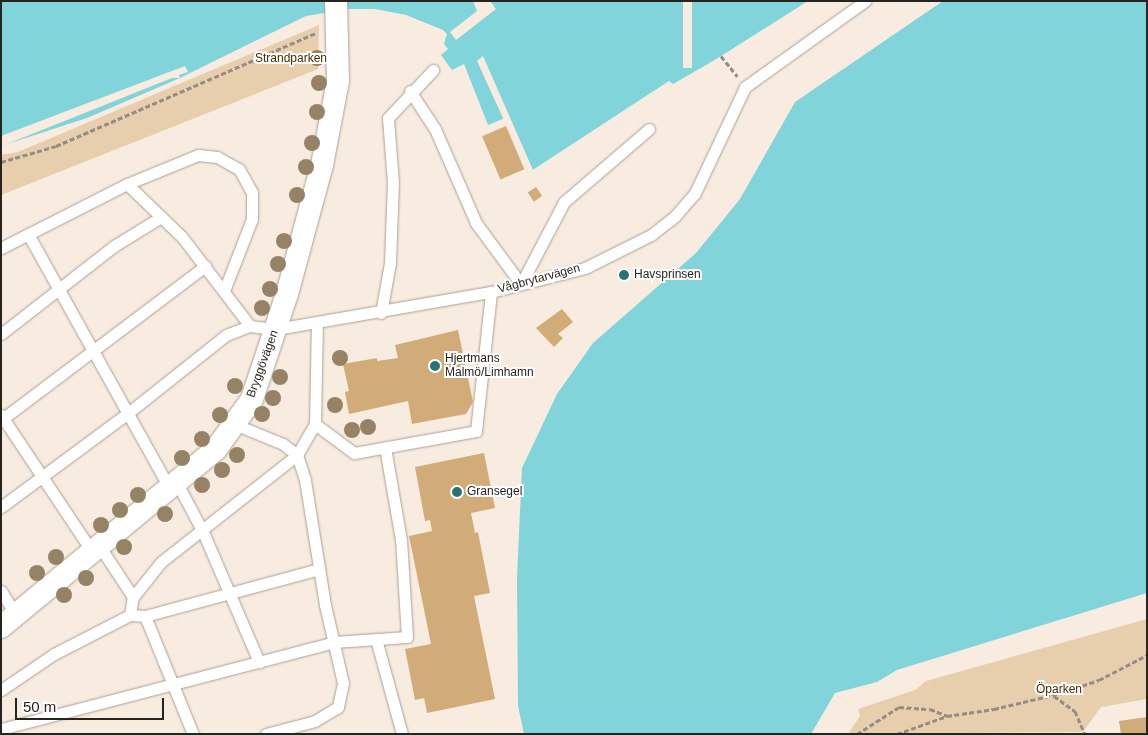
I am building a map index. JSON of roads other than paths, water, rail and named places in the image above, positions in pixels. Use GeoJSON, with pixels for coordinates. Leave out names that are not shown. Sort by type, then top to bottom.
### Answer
{"type":"FeatureCollection","features":[{"type":"Feature","properties":{"kind":"street","name":"Bryggövägen"},"geometry":{"type":"LineString","coordinates":[[9,621],[216,449],[252,399],[276,329],[322,166],[338,82],[336,1]]}},
{"type":"Feature","properties":{"kind":"lane","name":"Vågbrytarvägen"},"geometry":{"type":"LineString","coordinates":[[250,326],[276,329],[381,313],[490,292],[584,268],[651,235],[675,216],[695,194],[745,86],[865,1]]}},
{"type":"Feature","properties":{"kind":"lane"},"geometry":{"type":"LineString","coordinates":[[381,313],[390,263],[393,183],[388,118],[410,91],[433,70]]}},
{"type":"Feature","properties":{"kind":"lane"},"geometry":{"type":"LineString","coordinates":[[410,91],[435,128],[476,222],[521,284],[564,202],[649,129]]}},
{"type":"Feature","properties":{"kind":"lane"},"geometry":{"type":"LineString","coordinates":[[1,248],[127,184],[198,155],[217,157],[239,169],[252,192],[252,219],[224,291]]}},
{"type":"Feature","properties":{"kind":"lane"},"geometry":{"type":"LineString","coordinates":[[1,507],[128,413],[226,335],[250,326],[182,237],[127,184]]}},
{"type":"Feature","properties":{"kind":"lane"},"geometry":{"type":"LineString","coordinates":[[1,334],[58,288],[161,217]]}},
{"type":"Feature","properties":{"kind":"lane"},"geometry":{"type":"LineString","coordinates":[[28,234],[91,351],[203,532],[228,594],[259,662]]}},
{"type":"Feature","properties":{"kind":"lane"},"geometry":{"type":"LineString","coordinates":[[133,597],[42,478],[2,417],[205,266]]}},
{"type":"Feature","properties":{"kind":"lane"},"geometry":{"type":"LineString","coordinates":[[315,424],[354,453],[476,431],[490,292]]}},
{"type":"Feature","properties":{"kind":"lane"},"geometry":{"type":"LineString","coordinates":[[130,615],[133,597],[161,562],[203,532],[297,455],[315,424],[317,323]]}},
{"type":"Feature","properties":{"kind":"lane"},"geometry":{"type":"LineString","coordinates":[[234,424],[283,444],[297,455],[305,480],[319,569],[343,683],[338,707],[315,721],[266,734]]}},
{"type":"Feature","properties":{"kind":"lane"},"geometry":{"type":"LineString","coordinates":[[1,729],[334,642],[407,637],[401,540],[385,448]]}},
{"type":"Feature","properties":{"kind":"lane"},"geometry":{"type":"LineString","coordinates":[[1,690],[54,654],[130,615],[145,616],[319,569]]}},
{"type":"Feature","properties":{"kind":"lane"},"geometry":{"type":"LineString","coordinates":[[1,591],[9,621]]}},
{"type":"Feature","properties":{"kind":"lane"},"geometry":{"type":"LineString","coordinates":[[145,616],[175,684],[194,734]]}},
{"type":"Feature","properties":{"kind":"lane"},"geometry":{"type":"LineString","coordinates":[[376,639],[402,734]]}},
{"type":"Feature","properties":{"kind":"water"},"geometry":{"type":"Polygon","coordinates":[[[1,1],[808,1],[673,84],[669,81],[528,173],[505,118],[488,125],[464,64],[452,70],[441,55],[448,49],[444,44],[447,34],[443,30],[406,15],[375,9],[349,9],[306,16],[180,78],[87,118],[1,146],[1,1]]]}},
{"type":"Feature","properties":{"kind":"water"},"geometry":{"type":"Polygon","coordinates":[[[943,1],[1147,1],[1147,593],[897,670],[877,682],[835,693],[811,734],[524,734],[518,706],[517,578],[522,468],[557,394],[593,343],[696,253],[740,199],[795,102],[943,1]]]}},
{"type":"Feature","properties":{"kind":"place","name":"Havsprinsen"},"geometry":{"type":"Point","coordinates":[624,275]}},
{"type":"Feature","properties":{"kind":"place","name":"Hjertmans Malmö/Limhamn"},"geometry":{"type":"Point","coordinates":[435,366]}},
{"type":"Feature","properties":{"kind":"place","name":"Gransegel"},"geometry":{"type":"Point","coordinates":[457,492]}},
{"type":"Feature","properties":{"kind":"park label","name":"Strandparken"},"geometry":{"type":"Point","coordinates":[291,59]}},
{"type":"Feature","properties":{"kind":"park label","name":"Öparken"},"geometry":{"type":"Point","coordinates":[1059,690]}}]}
